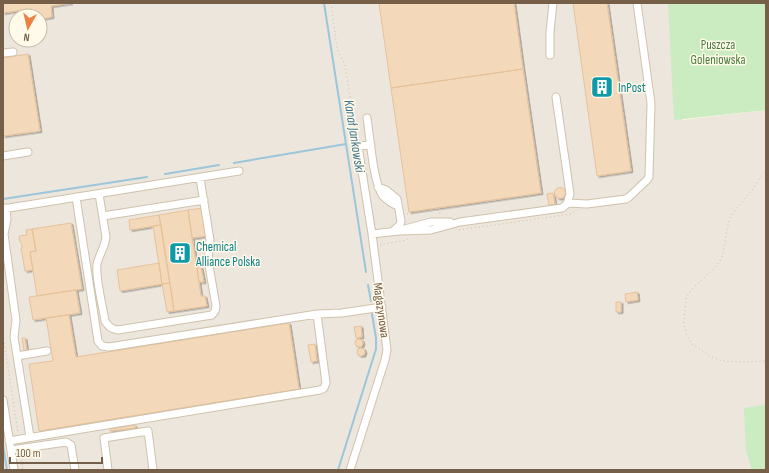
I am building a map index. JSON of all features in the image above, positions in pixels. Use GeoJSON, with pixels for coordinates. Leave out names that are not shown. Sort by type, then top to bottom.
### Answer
{"type":"FeatureCollection","features":[{"type":"Feature","properties":{"kind":"street"},"geometry":{"type":"LineString","coordinates":[[550,55],[550,32],[553,3]]}},
{"type":"Feature","properties":{"kind":"street"},"geometry":{"type":"LineString","coordinates":[[568,203],[582,204],[628,198],[647,180],[650,175],[651,103],[637,3]]}},
{"type":"Feature","properties":{"kind":"street"},"geometry":{"type":"LineString","coordinates":[[3,53],[13,52]]}},
{"type":"Feature","properties":{"kind":"street"},"geometry":{"type":"LineString","coordinates":[[372,234],[396,231],[430,222],[460,222],[562,208],[568,203],[570,194],[556,97]]}},
{"type":"Feature","properties":{"kind":"street"},"geometry":{"type":"LineString","coordinates":[[367,118],[378,187],[386,190],[397,199],[401,221],[396,231]]}},
{"type":"Feature","properties":{"kind":"street"},"geometry":{"type":"LineString","coordinates":[[358,146],[371,145]]}},
{"type":"Feature","properties":{"kind":"street","name":"Magazynowa"},"geometry":{"type":"LineString","coordinates":[[350,470],[385,360],[387,341],[358,146]]}},
{"type":"Feature","properties":{"kind":"street"},"geometry":{"type":"LineString","coordinates":[[3,156],[28,152]]}},
{"type":"Feature","properties":{"kind":"street"},"geometry":{"type":"LineString","coordinates":[[30,437],[14,337],[16,315],[4,234],[7,218],[4,209],[239,172]]}},
{"type":"Feature","properties":{"kind":"street"},"geometry":{"type":"LineString","coordinates":[[99,194],[106,237],[105,244],[98,259],[97,270],[105,321],[112,329],[118,330],[212,315],[215,311],[216,306],[208,260],[210,240],[200,178]]}},
{"type":"Feature","properties":{"kind":"street"},"geometry":{"type":"LineString","coordinates":[[76,197],[98,341],[102,346],[109,347],[317,314],[342,313],[382,307]]}},
{"type":"Feature","properties":{"kind":"street"},"geometry":{"type":"LineString","coordinates":[[103,216],[204,200]]}},
{"type":"Feature","properties":{"kind":"street"},"geometry":{"type":"LineString","coordinates":[[9,441],[320,390],[324,388],[326,383],[317,314]]}},
{"type":"Feature","properties":{"kind":"street"},"geometry":{"type":"LineString","coordinates":[[17,356],[47,351]]}},
{"type":"Feature","properties":{"kind":"street"},"geometry":{"type":"LineString","coordinates":[[3,400],[14,470]]}},
{"type":"Feature","properties":{"kind":"street"},"geometry":{"type":"LineString","coordinates":[[102,426],[108,470]]}},
{"type":"Feature","properties":{"kind":"street"},"geometry":{"type":"LineString","coordinates":[[104,438],[148,431],[152,470]]}},
{"type":"Feature","properties":{"kind":"street"},"geometry":{"type":"LineString","coordinates":[[11,450],[66,442],[71,445],[75,470]]}},
{"type":"Feature","properties":{"kind":"path"},"geometry":{"type":"LineString","coordinates":[[331,3],[337,48],[345,64],[358,146]]}},
{"type":"Feature","properties":{"kind":"path"},"geometry":{"type":"LineString","coordinates":[[766,169],[750,193],[730,218],[722,258],[714,269],[692,289],[686,298],[684,323],[686,334],[692,344],[710,356],[722,361],[766,361]]}},
{"type":"Feature","properties":{"kind":"path"},"geometry":{"type":"LineString","coordinates":[[458,230],[571,214],[576,210],[582,210],[582,204]]}},
{"type":"Feature","properties":{"kind":"path"},"geometry":{"type":"LineString","coordinates":[[406,214],[439,209],[441,218]]}},
{"type":"Feature","properties":{"kind":"path"},"geometry":{"type":"LineString","coordinates":[[374,255],[377,255],[378,248],[382,244],[407,240],[412,235]]}},
{"type":"Feature","properties":{"kind":"path"},"geometry":{"type":"LineString","coordinates":[[3,335],[19,439]]}},
{"type":"Feature","properties":{"kind":"path"},"geometry":{"type":"LineString","coordinates":[[20,449],[24,470]]}},
{"type":"Feature","properties":{"kind":"shaded area"},"geometry":{"type":"Polygon","coordinates":[[[3,3],[673,3],[683,120],[766,110],[766,470],[3,470],[3,3]]]}},
{"type":"Feature","properties":{"kind":"green space","name":"Puszcza Goleniowska"},"geometry":{"type":"Polygon","coordinates":[[[668,3],[766,3],[766,110],[674,120],[668,3]]]}},
{"type":"Feature","properties":{"kind":"green space"},"geometry":{"type":"Polygon","coordinates":[[[766,405],[766,470],[752,470],[746,451],[744,408],[766,405]]]}},
{"type":"Feature","properties":{"kind":"building"},"geometry":{"type":"Polygon","coordinates":[[[3,3],[71,3],[51,6],[52,17],[48,18],[48,8],[8,8],[8,12],[3,13],[3,3]]]}},
{"type":"Feature","properties":{"kind":"building"},"geometry":{"type":"Polygon","coordinates":[[[379,3],[514,3],[523,69],[391,88],[379,3]]]}},
{"type":"Feature","properties":{"kind":"building","name":"InPost"},"geometry":{"type":"Polygon","coordinates":[[[573,3],[607,3],[631,171],[597,176],[573,3]]]}},
{"type":"Feature","properties":{"kind":"building"},"geometry":{"type":"Polygon","coordinates":[[[28,54],[40,131],[3,136],[3,58],[28,54]]]}},
{"type":"Feature","properties":{"kind":"building"},"geometry":{"type":"Polygon","coordinates":[[[523,69],[541,193],[409,212],[391,88],[523,69]]]}},
{"type":"Feature","properties":{"kind":"building"},"geometry":{"type":"Polygon","coordinates":[[[558,188],[562,188],[564,189],[564,197],[558,198],[555,195],[555,191],[558,188]]]}},
{"type":"Feature","properties":{"kind":"building"},"geometry":{"type":"Polygon","coordinates":[[[553,193],[555,204],[549,205],[547,194],[553,193]]]}},
{"type":"Feature","properties":{"kind":"building"},"geometry":{"type":"Polygon","coordinates":[[[203,208],[207,236],[192,238],[188,210],[203,208]]]}},
{"type":"Feature","properties":{"kind":"building","name":"Chemical Alliance Polska"},"geometry":{"type":"Polygon","coordinates":[[[188,210],[201,296],[205,296],[207,306],[174,311],[159,215],[188,210]]]}},
{"type":"Feature","properties":{"kind":"building"},"geometry":{"type":"Polygon","coordinates":[[[159,215],[161,225],[130,230],[129,220],[159,215]]]}},
{"type":"Feature","properties":{"kind":"building"},"geometry":{"type":"Polygon","coordinates":[[[71,223],[82,289],[37,296],[30,252],[36,251],[32,229],[71,223]]]}},
{"type":"Feature","properties":{"kind":"building"},"geometry":{"type":"Polygon","coordinates":[[[161,225],[170,283],[162,284],[153,226],[161,225]]]}},
{"type":"Feature","properties":{"kind":"building"},"geometry":{"type":"Polygon","coordinates":[[[32,229],[36,251],[30,252],[33,270],[25,271],[19,236],[27,235],[26,230],[32,229]]]}},
{"type":"Feature","properties":{"kind":"building"},"geometry":{"type":"Polygon","coordinates":[[[159,263],[162,284],[120,291],[117,270],[159,263]]]}},
{"type":"Feature","properties":{"kind":"building"},"geometry":{"type":"Polygon","coordinates":[[[197,267],[201,267],[204,282],[199,282],[197,267]]]}},
{"type":"Feature","properties":{"kind":"building"},"geometry":{"type":"Polygon","coordinates":[[[170,283],[174,311],[167,312],[162,284],[170,283]]]}},
{"type":"Feature","properties":{"kind":"building"},"geometry":{"type":"Polygon","coordinates":[[[76,290],[80,313],[33,320],[29,297],[76,290]]]}},
{"type":"Feature","properties":{"kind":"building"},"geometry":{"type":"Polygon","coordinates":[[[637,292],[638,300],[626,302],[625,294],[637,292]]]}},
{"type":"Feature","properties":{"kind":"building"},"geometry":{"type":"Polygon","coordinates":[[[616,302],[621,302],[621,312],[616,312],[616,302]]]}},
{"type":"Feature","properties":{"kind":"building"},"geometry":{"type":"Polygon","coordinates":[[[69,315],[76,357],[289,323],[299,389],[39,431],[29,364],[53,361],[46,318],[69,315]]]}},
{"type":"Feature","properties":{"kind":"building"},"geometry":{"type":"Polygon","coordinates":[[[361,326],[362,337],[356,338],[354,327],[361,326]]]}},
{"type":"Feature","properties":{"kind":"building"},"geometry":{"type":"Polygon","coordinates":[[[22,338],[25,338],[27,351],[24,351],[22,338]]]}},
{"type":"Feature","properties":{"kind":"building"},"geometry":{"type":"Polygon","coordinates":[[[357,339],[361,339],[363,343],[361,347],[357,347],[355,345],[355,341],[357,339]]]}},
{"type":"Feature","properties":{"kind":"building"},"geometry":{"type":"Polygon","coordinates":[[[315,344],[317,361],[311,362],[308,345],[315,344]]]}},
{"type":"Feature","properties":{"kind":"building"},"geometry":{"type":"Polygon","coordinates":[[[359,348],[363,348],[365,352],[363,356],[359,356],[357,354],[357,350],[359,348]]]}},
{"type":"Feature","properties":{"kind":"building"},"geometry":{"type":"Polygon","coordinates":[[[135,425],[135,428],[110,431],[110,429],[135,425]]]}},
{"type":"Feature","properties":{"kind":"waterway","name":"Kanał Jankowski"},"geometry":{"type":"LineString","coordinates":[[324,3],[366,272]]}},
{"type":"Feature","properties":{"kind":"waterway"},"geometry":{"type":"LineString","coordinates":[[234,163],[346,144]]}},
{"type":"Feature","properties":{"kind":"waterway"},"geometry":{"type":"LineString","coordinates":[[165,174],[219,165]]}},
{"type":"Feature","properties":{"kind":"waterway"},"geometry":{"type":"LineString","coordinates":[[3,199],[147,177]]}},
{"type":"Feature","properties":{"kind":"waterway","name":"Kanał Jankowski"},"geometry":{"type":"LineString","coordinates":[[368,285],[371,301]]}},
{"type":"Feature","properties":{"kind":"waterway","name":"Kanał Jankowski"},"geometry":{"type":"LineString","coordinates":[[338,470],[376,349],[376,338],[372,314]]}},
{"type":"Feature","properties":{"kind":"waterway"},"geometry":{"type":"LineString","coordinates":[[3,446],[7,470]]}},
{"type":"Feature","properties":{"kind":"place","name":"InPost"},"geometry":{"type":"Point","coordinates":[602,87]}},
{"type":"Feature","properties":{"kind":"place","name":"Chemical Alliance Polska"},"geometry":{"type":"Point","coordinates":[180,253]}}]}
